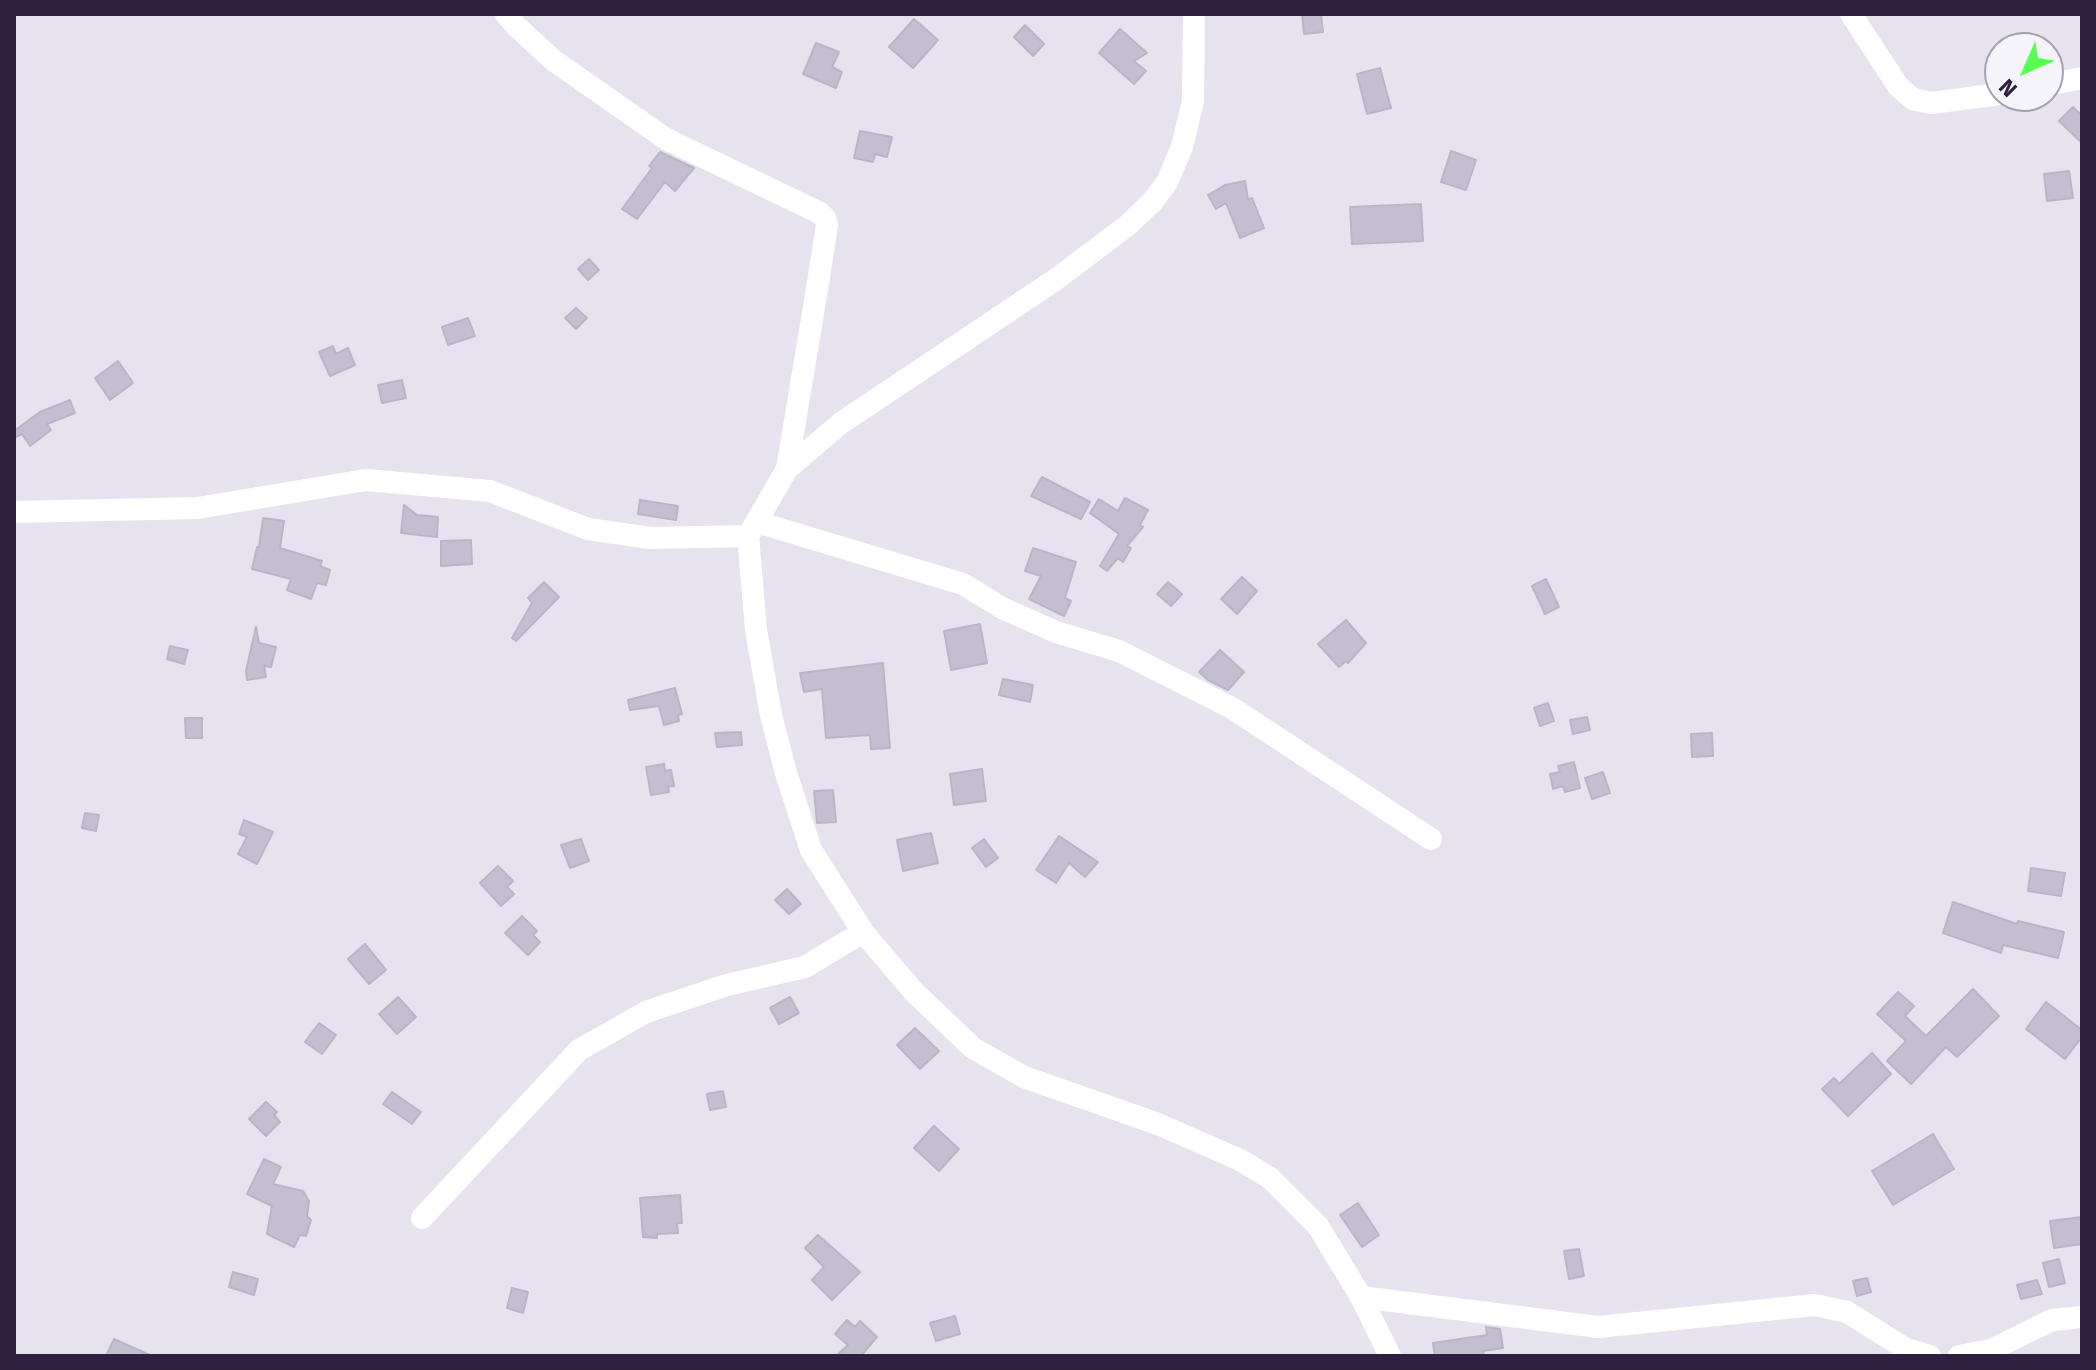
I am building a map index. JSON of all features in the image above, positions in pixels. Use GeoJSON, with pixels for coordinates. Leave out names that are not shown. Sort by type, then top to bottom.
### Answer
{"type":"FeatureCollection","features":[{"type":"Feature","properties":{"kind":"street"},"geometry":{"type":"LineString","coordinates":[[506,14],[553,60],[666,139],[825,218],[827,225],[787,469]]}},
{"type":"Feature","properties":{"kind":"street"},"geometry":{"type":"LineString","coordinates":[[1194,14],[1193,101],[1182,147],[1167,182],[1128,225],[1055,280],[841,423],[787,469],[752,529],[756,630],[771,715],[811,850],[863,932],[914,992],[973,1048],[1024,1077],[1158,1124],[1240,1160],[1270,1178],[1318,1226],[1361,1297],[1390,1356]]}},
{"type":"Feature","properties":{"kind":"street"},"geometry":{"type":"LineString","coordinates":[[1851,14],[1898,86],[1913,99],[1931,103],[1984,96]]}},
{"type":"Feature","properties":{"kind":"street"},"geometry":{"type":"LineString","coordinates":[[14,512],[198,508],[366,480],[490,491],[588,529],[650,538],[752,529],[963,584],[1002,608],[1056,632],[1119,651],[1232,708],[1431,839]]}},
{"type":"Feature","properties":{"kind":"street"},"geometry":{"type":"LineString","coordinates":[[422,1218],[579,1050],[646,1012],[727,985],[805,967],[863,932]]}},
{"type":"Feature","properties":{"kind":"street"},"geometry":{"type":"LineString","coordinates":[[1361,1297],[1598,1327],[1815,1305],[1847,1312],[1906,1349],[1930,1356]]}},
{"type":"Feature","properties":{"kind":"street"},"geometry":{"type":"LineString","coordinates":[[1959,1356],[1991,1350],[2052,1320],[2082,1317]]}},
{"type":"Feature","properties":{"kind":"building"},"geometry":{"type":"Polygon","coordinates":[[[1302,14],[1321,14],[1323,32],[1304,34],[1302,14]]]}},
{"type":"Feature","properties":{"kind":"building"},"geometry":{"type":"Polygon","coordinates":[[[914,19],[938,40],[913,68],[889,47],[914,19]]]}},
{"type":"Feature","properties":{"kind":"building"},"geometry":{"type":"Polygon","coordinates":[[[1025,25],[1044,44],[1033,56],[1014,37],[1025,25]]]}},
{"type":"Feature","properties":{"kind":"building"},"geometry":{"type":"Polygon","coordinates":[[[1120,29],[1147,53],[1134,61],[1146,71],[1134,84],[1099,53],[1120,29]]]}},
{"type":"Feature","properties":{"kind":"building"},"geometry":{"type":"Polygon","coordinates":[[[816,43],[839,52],[832,67],[842,72],[836,88],[803,74],[816,43]]]}},
{"type":"Feature","properties":{"kind":"building"},"geometry":{"type":"Polygon","coordinates":[[[1380,68],[1391,108],[1367,114],[1357,74],[1380,68]]]}},
{"type":"Feature","properties":{"kind":"building"},"geometry":{"type":"Polygon","coordinates":[[[2073,107],[2082,116],[2082,143],[2059,121],[2073,107]]]}},
{"type":"Feature","properties":{"kind":"building"},"geometry":{"type":"Polygon","coordinates":[[[860,131],[892,137],[887,157],[875,154],[873,162],[854,158],[860,131]]]}},
{"type":"Feature","properties":{"kind":"building"},"geometry":{"type":"Polygon","coordinates":[[[1451,151],[1476,160],[1466,190],[1441,182],[1451,151]]]}},
{"type":"Feature","properties":{"kind":"building"},"geometry":{"type":"Polygon","coordinates":[[[660,152],[694,168],[675,191],[665,182],[637,219],[622,209],[660,152]]]}},
{"type":"Feature","properties":{"kind":"building"},"geometry":{"type":"Polygon","coordinates":[[[2069,171],[2073,198],[2047,201],[2044,174],[2069,171]]]}},
{"type":"Feature","properties":{"kind":"building"},"geometry":{"type":"Polygon","coordinates":[[[1245,181],[1248,200],[1252,198],[1264,228],[1240,238],[1226,203],[1216,209],[1208,195],[1225,185],[1245,181]]]}},
{"type":"Feature","properties":{"kind":"building"},"geometry":{"type":"Polygon","coordinates":[[[1421,204],[1423,241],[1352,244],[1350,207],[1421,204]]]}},
{"type":"Feature","properties":{"kind":"building"},"geometry":{"type":"Polygon","coordinates":[[[589,259],[599,270],[588,280],[578,269],[589,259]]]}},
{"type":"Feature","properties":{"kind":"building"},"geometry":{"type":"Polygon","coordinates":[[[576,308],[587,318],[576,329],[565,318],[576,308]]]}},
{"type":"Feature","properties":{"kind":"building"},"geometry":{"type":"Polygon","coordinates":[[[468,318],[475,336],[448,345],[442,327],[468,318]]]}},
{"type":"Feature","properties":{"kind":"building"},"geometry":{"type":"Polygon","coordinates":[[[333,346],[336,354],[348,348],[355,365],[330,376],[319,352],[333,346]]]}},
{"type":"Feature","properties":{"kind":"building"},"geometry":{"type":"Polygon","coordinates":[[[118,361],[133,383],[110,400],[95,378],[118,361]]]}},
{"type":"Feature","properties":{"kind":"building"},"geometry":{"type":"Polygon","coordinates":[[[402,380],[406,398],[382,403],[378,385],[402,380]]]}},
{"type":"Feature","properties":{"kind":"building"},"geometry":{"type":"Polygon","coordinates":[[[70,400],[75,413],[47,424],[51,430],[30,446],[22,434],[14,438],[14,431],[40,412],[70,400]]]}},
{"type":"Feature","properties":{"kind":"building"},"geometry":{"type":"Polygon","coordinates":[[[1042,477],[1090,502],[1081,519],[1031,496],[1042,477]]]}},
{"type":"Feature","properties":{"kind":"building"},"geometry":{"type":"Polygon","coordinates":[[[1125,498],[1148,510],[1140,525],[1143,527],[1127,546],[1131,548],[1123,562],[1118,558],[1107,571],[1100,566],[1119,534],[1090,513],[1099,499],[1118,511],[1125,498]]]}},
{"type":"Feature","properties":{"kind":"building"},"geometry":{"type":"Polygon","coordinates":[[[640,500],[678,506],[676,520],[638,514],[640,500]]]}},
{"type":"Feature","properties":{"kind":"building"},"geometry":{"type":"Polygon","coordinates":[[[404,505],[417,515],[438,517],[437,537],[401,533],[404,505]]]}},
{"type":"Feature","properties":{"kind":"building"},"geometry":{"type":"Polygon","coordinates":[[[263,518],[284,521],[280,548],[322,561],[320,566],[330,570],[326,585],[317,583],[311,599],[287,590],[291,579],[252,569],[263,518]]]}},
{"type":"Feature","properties":{"kind":"building"},"geometry":{"type":"Polygon","coordinates":[[[471,540],[472,564],[441,566],[441,541],[471,540]]]}},
{"type":"Feature","properties":{"kind":"building"},"geometry":{"type":"Polygon","coordinates":[[[1033,548],[1076,562],[1065,598],[1071,601],[1064,616],[1029,599],[1041,576],[1025,571],[1033,548]]]}},
{"type":"Feature","properties":{"kind":"building"},"geometry":{"type":"Polygon","coordinates":[[[1242,577],[1257,591],[1237,614],[1221,599],[1242,577]]]}},
{"type":"Feature","properties":{"kind":"building"},"geometry":{"type":"Polygon","coordinates":[[[1546,579],[1559,607],[1545,614],[1532,586],[1546,579]]]}},
{"type":"Feature","properties":{"kind":"building"},"geometry":{"type":"Polygon","coordinates":[[[544,582],[559,597],[516,641],[512,638],[532,603],[528,598],[544,582]]]}},
{"type":"Feature","properties":{"kind":"building"},"geometry":{"type":"Polygon","coordinates":[[[1168,582],[1182,594],[1171,606],[1157,594],[1168,582]]]}},
{"type":"Feature","properties":{"kind":"building"},"geometry":{"type":"Polygon","coordinates":[[[1346,620],[1366,643],[1348,663],[1346,661],[1339,667],[1318,644],[1346,620]]]}},
{"type":"Feature","properties":{"kind":"building"},"geometry":{"type":"Polygon","coordinates":[[[980,624],[987,663],[951,670],[944,631],[980,624]]]}},
{"type":"Feature","properties":{"kind":"building"},"geometry":{"type":"Polygon","coordinates":[[[256,627],[259,643],[276,647],[271,667],[264,666],[266,677],[247,680],[246,671],[256,627]]]}},
{"type":"Feature","properties":{"kind":"building"},"geometry":{"type":"Polygon","coordinates":[[[170,646],[188,650],[184,664],[167,659],[170,646]]]}},
{"type":"Feature","properties":{"kind":"building"},"geometry":{"type":"Polygon","coordinates":[[[1220,650],[1244,672],[1228,690],[1199,672],[1220,650]]]}},
{"type":"Feature","properties":{"kind":"building"},"geometry":{"type":"Polygon","coordinates":[[[883,663],[890,748],[871,749],[870,735],[826,738],[822,689],[804,692],[800,673],[883,663]]]}},
{"type":"Feature","properties":{"kind":"building"},"geometry":{"type":"Polygon","coordinates":[[[1003,679],[1033,685],[1030,702],[999,695],[1003,679]]]}},
{"type":"Feature","properties":{"kind":"building"},"geometry":{"type":"Polygon","coordinates":[[[675,688],[682,714],[678,715],[679,721],[664,725],[659,706],[630,710],[628,700],[675,688]]]}},
{"type":"Feature","properties":{"kind":"building"},"geometry":{"type":"Polygon","coordinates":[[[1548,703],[1554,721],[1540,726],[1534,708],[1548,703]]]}},
{"type":"Feature","properties":{"kind":"building"},"geometry":{"type":"Polygon","coordinates":[[[1587,717],[1590,730],[1573,734],[1570,720],[1587,717]]]}},
{"type":"Feature","properties":{"kind":"building"},"geometry":{"type":"Polygon","coordinates":[[[185,718],[202,718],[202,738],[186,738],[185,718]]]}},
{"type":"Feature","properties":{"kind":"building"},"geometry":{"type":"Polygon","coordinates":[[[741,732],[742,745],[717,747],[715,733],[741,732]]]}},
{"type":"Feature","properties":{"kind":"building"},"geometry":{"type":"Polygon","coordinates":[[[1712,733],[1713,756],[1692,757],[1691,734],[1712,733]]]}},
{"type":"Feature","properties":{"kind":"building"},"geometry":{"type":"Polygon","coordinates":[[[1574,762],[1580,788],[1565,792],[1563,786],[1553,789],[1550,774],[1560,772],[1558,766],[1574,762]]]}},
{"type":"Feature","properties":{"kind":"building"},"geometry":{"type":"Polygon","coordinates":[[[664,764],[665,771],[671,770],[674,786],[668,787],[669,792],[651,795],[646,767],[664,764]]]}},
{"type":"Feature","properties":{"kind":"building"},"geometry":{"type":"Polygon","coordinates":[[[982,769],[986,801],[954,805],[950,774],[982,769]]]}},
{"type":"Feature","properties":{"kind":"building"},"geometry":{"type":"Polygon","coordinates":[[[1603,772],[1610,793],[1592,799],[1585,778],[1603,772]]]}},
{"type":"Feature","properties":{"kind":"building"},"geometry":{"type":"Polygon","coordinates":[[[833,790],[836,822],[817,823],[814,791],[833,790]]]}},
{"type":"Feature","properties":{"kind":"building"},"geometry":{"type":"Polygon","coordinates":[[[85,813],[99,815],[96,831],[82,828],[85,813]]]}},
{"type":"Feature","properties":{"kind":"building"},"geometry":{"type":"Polygon","coordinates":[[[244,820],[273,832],[257,864],[238,854],[247,837],[239,834],[244,820]]]}},
{"type":"Feature","properties":{"kind":"building"},"geometry":{"type":"Polygon","coordinates":[[[931,833],[938,863],[903,871],[897,840],[931,833]]]}},
{"type":"Feature","properties":{"kind":"building"},"geometry":{"type":"Polygon","coordinates":[[[1059,836],[1098,862],[1085,877],[1069,863],[1056,883],[1036,870],[1059,836]]]}},
{"type":"Feature","properties":{"kind":"building"},"geometry":{"type":"Polygon","coordinates":[[[581,839],[589,861],[570,868],[561,845],[581,839]]]}},
{"type":"Feature","properties":{"kind":"building"},"geometry":{"type":"Polygon","coordinates":[[[984,839],[998,858],[986,867],[972,848],[984,839]]]}},
{"type":"Feature","properties":{"kind":"building"},"geometry":{"type":"Polygon","coordinates":[[[498,866],[513,881],[507,887],[514,894],[501,906],[480,883],[498,866]]]}},
{"type":"Feature","properties":{"kind":"building"},"geometry":{"type":"Polygon","coordinates":[[[2031,868],[2065,873],[2061,896],[2028,891],[2031,868]]]}},
{"type":"Feature","properties":{"kind":"building"},"geometry":{"type":"Polygon","coordinates":[[[787,889],[801,904],[789,914],[775,900],[787,889]]]}},
{"type":"Feature","properties":{"kind":"building"},"geometry":{"type":"Polygon","coordinates":[[[1953,902],[2017,924],[2018,921],[2064,932],[2058,958],[2003,945],[2001,953],[1943,933],[1953,902]]]}},
{"type":"Feature","properties":{"kind":"building"},"geometry":{"type":"Polygon","coordinates":[[[522,916],[537,931],[533,935],[540,942],[528,955],[505,933],[522,916]]]}},
{"type":"Feature","properties":{"kind":"building"},"geometry":{"type":"Polygon","coordinates":[[[365,944],[386,970],[369,984],[348,959],[365,944]]]}},
{"type":"Feature","properties":{"kind":"building"},"geometry":{"type":"Polygon","coordinates":[[[1973,989],[1999,1016],[1957,1057],[1946,1047],[1911,1084],[1887,1061],[1906,1041],[1877,1014],[1898,992],[1914,1006],[1905,1016],[1926,1036],[1973,989]]]}},
{"type":"Feature","properties":{"kind":"building"},"geometry":{"type":"Polygon","coordinates":[[[398,997],[416,1017],[397,1034],[379,1014],[398,997]]]}},
{"type":"Feature","properties":{"kind":"building"},"geometry":{"type":"Polygon","coordinates":[[[790,997],[799,1013],[779,1024],[770,1008],[790,997]]]}},
{"type":"Feature","properties":{"kind":"building"},"geometry":{"type":"Polygon","coordinates":[[[2046,1002],[2082,1030],[2082,1037],[2065,1059],[2026,1029],[2046,1002]]]}},
{"type":"Feature","properties":{"kind":"building"},"geometry":{"type":"Polygon","coordinates":[[[319,1023],[336,1035],[322,1054],[305,1042],[319,1023]]]}},
{"type":"Feature","properties":{"kind":"building"},"geometry":{"type":"Polygon","coordinates":[[[915,1028],[939,1051],[920,1069],[897,1045],[915,1028]]]}},
{"type":"Feature","properties":{"kind":"building"},"geometry":{"type":"Polygon","coordinates":[[[1872,1053],[1891,1074],[1848,1116],[1822,1089],[1834,1078],[1839,1084],[1872,1053]]]}},
{"type":"Feature","properties":{"kind":"building"},"geometry":{"type":"Polygon","coordinates":[[[723,1091],[726,1107],[710,1110],[707,1094],[723,1091]]]}},
{"type":"Feature","properties":{"kind":"building"},"geometry":{"type":"Polygon","coordinates":[[[392,1092],[421,1112],[412,1124],[383,1104],[392,1092]]]}},
{"type":"Feature","properties":{"kind":"building"},"geometry":{"type":"Polygon","coordinates":[[[266,1102],[277,1112],[274,1115],[280,1122],[266,1136],[249,1119],[266,1102]]]}},
{"type":"Feature","properties":{"kind":"building"},"geometry":{"type":"Polygon","coordinates":[[[934,1126],[959,1149],[939,1171],[914,1148],[934,1126]]]}},
{"type":"Feature","properties":{"kind":"building"},"geometry":{"type":"Polygon","coordinates":[[[1933,1134],[1954,1169],[1893,1205],[1872,1171],[1933,1134]]]}},
{"type":"Feature","properties":{"kind":"building"},"geometry":{"type":"Polygon","coordinates":[[[264,1159],[281,1167],[273,1184],[303,1191],[309,1201],[307,1216],[311,1220],[306,1236],[300,1235],[294,1247],[267,1234],[272,1206],[247,1194],[264,1159]]]}},
{"type":"Feature","properties":{"kind":"building"},"geometry":{"type":"Polygon","coordinates":[[[680,1195],[682,1223],[677,1223],[678,1233],[657,1234],[657,1238],[643,1237],[640,1198],[680,1195]]]}},
{"type":"Feature","properties":{"kind":"building"},"geometry":{"type":"Polygon","coordinates":[[[1358,1203],[1379,1235],[1362,1247],[1340,1215],[1358,1203]]]}},
{"type":"Feature","properties":{"kind":"building"},"geometry":{"type":"Polygon","coordinates":[[[2082,1217],[2082,1244],[2054,1248],[2050,1221],[2082,1217]]]}},
{"type":"Feature","properties":{"kind":"building"},"geometry":{"type":"Polygon","coordinates":[[[818,1235],[860,1272],[832,1300],[812,1280],[824,1267],[805,1248],[818,1235]]]}},
{"type":"Feature","properties":{"kind":"building"},"geometry":{"type":"Polygon","coordinates":[[[1579,1249],[1584,1276],[1569,1279],[1564,1251],[1579,1249]]]}},
{"type":"Feature","properties":{"kind":"building"},"geometry":{"type":"Polygon","coordinates":[[[2059,1259],[2065,1283],[2049,1287],[2043,1263],[2059,1259]]]}},
{"type":"Feature","properties":{"kind":"building"},"geometry":{"type":"Polygon","coordinates":[[[233,1272],[258,1279],[254,1295],[229,1287],[233,1272]]]}},
{"type":"Feature","properties":{"kind":"building"},"geometry":{"type":"Polygon","coordinates":[[[1867,1278],[1871,1292],[1857,1296],[1853,1281],[1867,1278]]]}},
{"type":"Feature","properties":{"kind":"building"},"geometry":{"type":"Polygon","coordinates":[[[2037,1280],[2042,1294],[2021,1299],[2017,1285],[2037,1280]]]}},
{"type":"Feature","properties":{"kind":"building"},"geometry":{"type":"Polygon","coordinates":[[[512,1288],[528,1292],[523,1313],[507,1308],[512,1288]]]}},
{"type":"Feature","properties":{"kind":"building"},"geometry":{"type":"Polygon","coordinates":[[[955,1316],[960,1334],[936,1341],[930,1323],[955,1316]]]}},
{"type":"Feature","properties":{"kind":"building"},"geometry":{"type":"Polygon","coordinates":[[[847,1320],[855,1327],[860,1321],[877,1337],[861,1356],[836,1356],[848,1345],[835,1334],[847,1320]]]}},
{"type":"Feature","properties":{"kind":"building"},"geometry":{"type":"Polygon","coordinates":[[[1486,1327],[1500,1329],[1503,1348],[1483,1351],[1484,1356],[1435,1356],[1433,1343],[1487,1335],[1486,1327]]]}},
{"type":"Feature","properties":{"kind":"building"},"geometry":{"type":"Polygon","coordinates":[[[114,1339],[152,1356],[106,1356],[114,1339]]]}}]}
